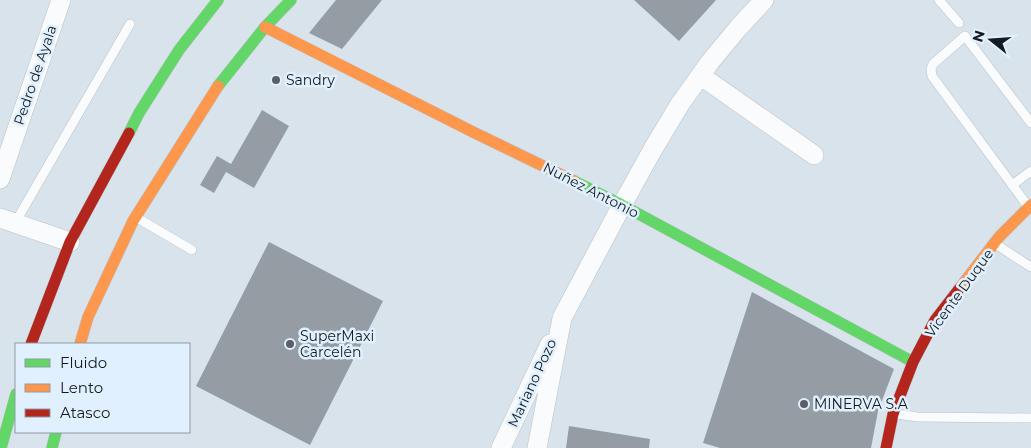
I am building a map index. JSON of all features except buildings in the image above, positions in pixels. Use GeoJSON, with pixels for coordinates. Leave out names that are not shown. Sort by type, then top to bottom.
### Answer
{"type":"FeatureCollection","features":[{"type":"Feature","properties":{"kind":"street","name":"Pedro de Ayala"},"geometry":{"type":"LineString","coordinates":[[0,178],[61,0]]}},
{"type":"Feature","properties":{"kind":"street"},"geometry":{"type":"LineString","coordinates":[[31,343],[70,242],[139,113],[179,50],[218,0]]}},
{"type":"Feature","properties":{"kind":"street"},"geometry":{"type":"LineString","coordinates":[[80,343],[88,317],[136,217],[221,82],[265,27],[291,0]]}},
{"type":"Feature","properties":{"kind":"street"},"geometry":{"type":"LineString","coordinates":[[537,448],[562,318],[622,205],[671,119],[710,62],[764,0]]}},
{"type":"Feature","properties":{"kind":"street","name":"Nuñez Antonio"},"geometry":{"type":"LineString","coordinates":[[265,27],[622,205],[913,362]]}},
{"type":"Feature","properties":{"kind":"street"},"geometry":{"type":"LineString","coordinates":[[700,76],[814,155]]}},
{"type":"Feature","properties":{"kind":"street","name":"Vicente Duque"},"geometry":{"type":"LineString","coordinates":[[886,448],[893,414],[913,362],[935,320],[999,237],[1030,206]]}},
{"type":"Feature","properties":{"kind":"street"},"geometry":{"type":"LineString","coordinates":[[7,221],[70,242]]}},
{"type":"Feature","properties":{"kind":"street","name":"Mariano Pozo"},"geometry":{"type":"LineString","coordinates":[[501,448],[562,318]]}},
{"type":"Feature","properties":{"kind":"street"},"geometry":{"type":"LineString","coordinates":[[1,448],[15,398]]}},
{"type":"Feature","properties":{"kind":"street"},"geometry":{"type":"LineString","coordinates":[[52,448],[56,433]]}},
{"type":"Feature","properties":{"kind":"lane"},"geometry":{"type":"LineString","coordinates":[[939,0],[958,23]]}},
{"type":"Feature","properties":{"kind":"lane"},"geometry":{"type":"LineString","coordinates":[[7,221],[130,24]]}},
{"type":"Feature","properties":{"kind":"lane"},"geometry":{"type":"LineString","coordinates":[[1030,206],[1012,185],[932,76],[931,69],[933,64],[965,36],[1031,123]]}},
{"type":"Feature","properties":{"kind":"lane"},"geometry":{"type":"LineString","coordinates":[[1012,185],[1031,171]]}},
{"type":"Feature","properties":{"kind":"lane"},"geometry":{"type":"LineString","coordinates":[[136,217],[192,250]]}},
{"type":"Feature","properties":{"kind":"lane"},"geometry":{"type":"LineString","coordinates":[[994,243],[1031,267]]}},
{"type":"Feature","properties":{"kind":"lane"},"geometry":{"type":"LineString","coordinates":[[893,414],[918,417],[1031,418]]}},
{"type":"Feature","properties":{"kind":"traffic: fast"},"geometry":{"type":"LineString","coordinates":[[129,133],[139,113],[179,50],[218,0]]}},
{"type":"Feature","properties":{"kind":"traffic: fast"},"geometry":{"type":"LineString","coordinates":[[218,86],[265,27],[291,0]]}},
{"type":"Feature","properties":{"kind":"traffic: fast"},"geometry":{"type":"LineString","coordinates":[[574,181],[913,362]]}},
{"type":"Feature","properties":{"kind":"traffic: fast"},"geometry":{"type":"LineString","coordinates":[[1,448],[15,398]]}},
{"type":"Feature","properties":{"kind":"traffic: fast"},"geometry":{"type":"LineString","coordinates":[[52,448],[56,433]]}},
{"type":"Feature","properties":{"kind":"traffic: slow"},"geometry":{"type":"LineString","coordinates":[[265,27],[574,181]]}},
{"type":"Feature","properties":{"kind":"traffic: slow"},"geometry":{"type":"LineString","coordinates":[[80,343],[88,317],[133,221],[218,86]]}},
{"type":"Feature","properties":{"kind":"traffic: slow"},"geometry":{"type":"LineString","coordinates":[[959,289],[999,237],[1031,205]]}},
{"type":"Feature","properties":{"kind":"traffic: jam"},"geometry":{"type":"LineString","coordinates":[[31,343],[70,242],[129,133]]}},
{"type":"Feature","properties":{"kind":"traffic: jam"},"geometry":{"type":"LineString","coordinates":[[886,448],[893,414],[913,362],[935,320],[959,289]]}},
{"type":"Feature","properties":{"kind":"place","name":"Sandry"},"geometry":{"type":"Point","coordinates":[276,80]}},
{"type":"Feature","properties":{"kind":"place","name":"SuperMaxi Carcelén"},"geometry":{"type":"Point","coordinates":[290,344]}},
{"type":"Feature","properties":{"kind":"place","name":"MINERVA S.A"},"geometry":{"type":"Point","coordinates":[804,404]}}]}
